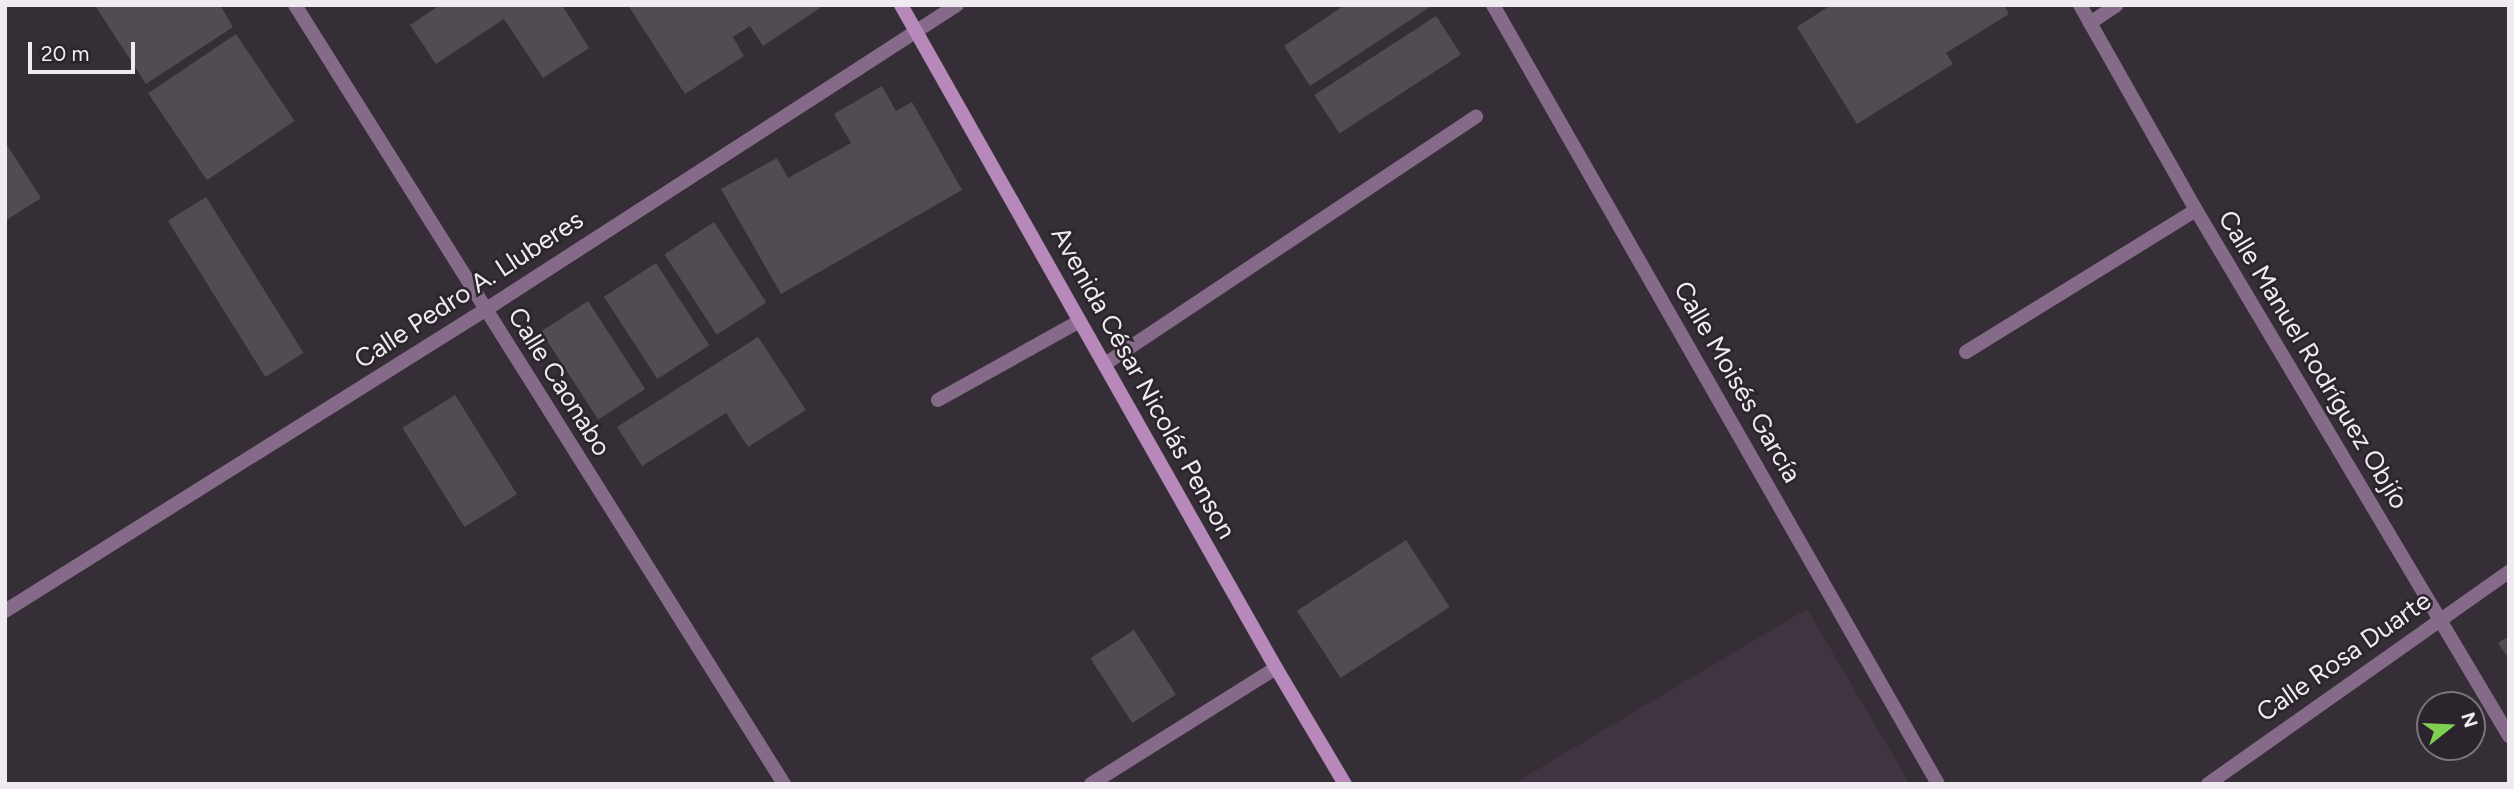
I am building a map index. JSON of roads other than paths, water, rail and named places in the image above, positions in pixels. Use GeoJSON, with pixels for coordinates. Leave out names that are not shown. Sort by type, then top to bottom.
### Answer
{"type":"FeatureCollection","features":[{"type":"Feature","properties":{"kind":"main road","name":"Avenida César Nicolás Penson"},"geometry":{"type":"LineString","coordinates":[[901,5],[1276,668],[1345,784]]}},
{"type":"Feature","properties":{"kind":"street","name":"Calle Caonabo"},"geometry":{"type":"LineString","coordinates":[[295,5],[784,784]]}},
{"type":"Feature","properties":{"kind":"street","name":"Calle Pedro A. Lluberes"},"geometry":{"type":"LineString","coordinates":[[5,611],[485,310],[957,5]]}},
{"type":"Feature","properties":{"kind":"street","name":"Calle Moisés García"},"geometry":{"type":"LineString","coordinates":[[1493,5],[1938,784]]}},
{"type":"Feature","properties":{"kind":"street","name":"Calle Manuel Rodríguez Objío"},"geometry":{"type":"LineString","coordinates":[[2080,5],[2196,210],[2509,736]]}},
{"type":"Feature","properties":{"kind":"street"},"geometry":{"type":"LineString","coordinates":[[2090,23],[2117,5]]}},
{"type":"Feature","properties":{"kind":"street"},"geometry":{"type":"LineString","coordinates":[[1105,365],[1476,117]]}},
{"type":"Feature","properties":{"kind":"street"},"geometry":{"type":"LineString","coordinates":[[1966,352],[2196,210]]}},
{"type":"Feature","properties":{"kind":"street"},"geometry":{"type":"LineString","coordinates":[[937,400],[1080,321]]}},
{"type":"Feature","properties":{"kind":"street","name":"Calle Rosa Duarte"},"geometry":{"type":"LineString","coordinates":[[2208,784],[2509,572]]}},
{"type":"Feature","properties":{"kind":"street"},"geometry":{"type":"LineString","coordinates":[[1091,784],[1276,668]]}}]}
